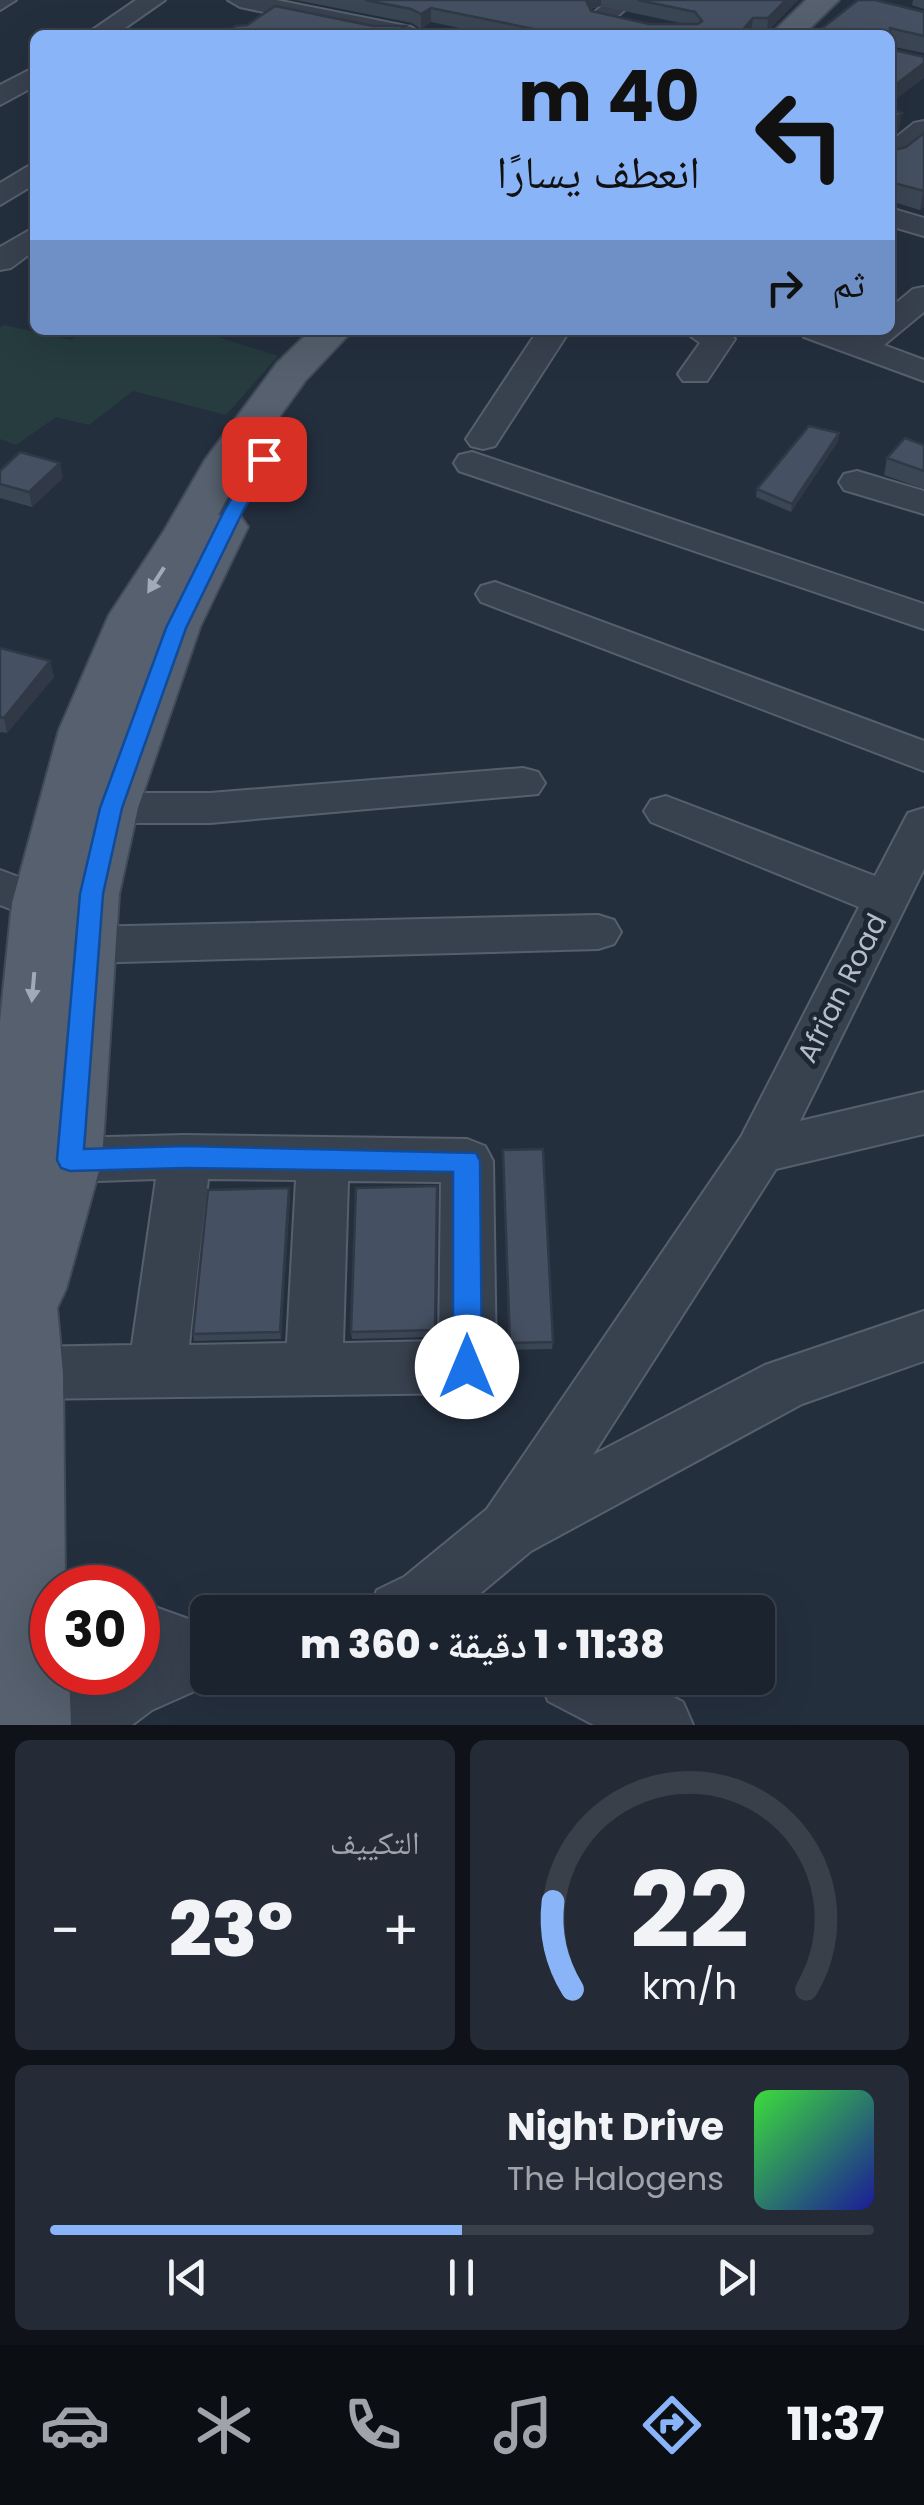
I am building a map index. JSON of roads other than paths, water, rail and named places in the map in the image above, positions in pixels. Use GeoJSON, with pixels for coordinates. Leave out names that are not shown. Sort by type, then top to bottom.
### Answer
{"type":"FeatureCollection","features":[{"type":"Feature","properties":{"kind":"main road"},"geometry":{"type":"LineString","coordinates":[[791,30],[824,0]]}},
{"type":"Feature","properties":{"kind":"main road"},"geometry":{"type":"LineString","coordinates":[[826,30],[856,1]]}},
{"type":"Feature","properties":{"kind":"main road"},"geometry":{"type":"LineString","coordinates":[[38,1565],[18,1336],[14,1207],[20,895],[133,615],[187,531],[220,469],[292,372],[327,335]]}},
{"type":"Feature","properties":{"kind":"main road"},"geometry":{"type":"LineString","coordinates":[[18,1336],[70,1160],[86,945],[92,894],[111,808],[176,628],[233,511],[308,396],[329,370],[370,335]]}},
{"type":"Feature","properties":{"kind":"main road"},"geometry":{"type":"LineString","coordinates":[[31,1725],[33,1695]]}},
{"type":"Feature","properties":{"kind":"street"},"geometry":{"type":"LineString","coordinates":[[106,30],[153,0]]}},
{"type":"Feature","properties":{"kind":"street"},"geometry":{"type":"LineString","coordinates":[[327,27],[363,0]]}},
{"type":"Feature","properties":{"kind":"street"},"geometry":{"type":"LineString","coordinates":[[586,30],[624,0]]}},
{"type":"Feature","properties":{"kind":"street"},"geometry":{"type":"LineString","coordinates":[[242,13],[271,6],[327,27],[358,30]]}},
{"type":"Feature","properties":{"kind":"street"},"geometry":{"type":"LineString","coordinates":[[600,18],[634,24]]}},
{"type":"Feature","properties":{"kind":"street"},"geometry":{"type":"LineString","coordinates":[[0,97],[30,78]]}},
{"type":"Feature","properties":{"kind":"street"},"geometry":{"type":"LineString","coordinates":[[895,150],[918,122]]}},
{"type":"Feature","properties":{"kind":"street"},"geometry":{"type":"LineString","coordinates":[[0,196],[30,175]]}},
{"type":"Feature","properties":{"kind":"street"},"geometry":{"type":"LineString","coordinates":[[895,218],[924,227]]}},
{"type":"Feature","properties":{"kind":"street"},"geometry":{"type":"LineString","coordinates":[[0,261],[30,240]]}},
{"type":"Feature","properties":{"kind":"street"},"geometry":{"type":"LineString","coordinates":[[895,320],[924,296]]}},
{"type":"Feature","properties":{"kind":"street"},"geometry":{"type":"LineString","coordinates":[[551,335],[478,451],[924,617]]}},
{"type":"Feature","properties":{"kind":"street"},"geometry":{"type":"LineString","coordinates":[[695,374],[720,338],[712,335]]}},
{"type":"Feature","properties":{"kind":"street"},"geometry":{"type":"LineString","coordinates":[[847,335],[872,339],[924,370]]}},
{"type":"Feature","properties":{"kind":"street"},"geometry":{"type":"LineString","coordinates":[[857,482],[924,503]]}},
{"type":"Feature","properties":{"kind":"street"},"geometry":{"type":"LineString","coordinates":[[495,594],[924,757]]}},
{"type":"Feature","properties":{"kind":"street"},"geometry":{"type":"LineString","coordinates":[[111,808],[210,808],[523,783]]}},
{"type":"Feature","properties":{"kind":"street"},"geometry":{"type":"LineString","coordinates":[[666,811],[886,899]]}},
{"type":"Feature","properties":{"kind":"street","name":"Afrian Road"},"geometry":{"type":"LineString","coordinates":[[508,1530],[759,1152],[924,824]]}},
{"type":"Feature","properties":{"kind":"street"},"geometry":{"type":"LineString","coordinates":[[86,945],[598,932]]}},
{"type":"Feature","properties":{"kind":"street"},"geometry":{"type":"LineString","coordinates":[[759,1152],[924,1114]]}},
{"type":"Feature","properties":{"kind":"street"},"geometry":{"type":"LineString","coordinates":[[157,1372],[185,1157]]}},
{"type":"Feature","properties":{"kind":"street"},"geometry":{"type":"LineString","coordinates":[[18,1336],[157,1372],[467,1367],[466,1161],[185,1157],[70,1160]]}},
{"type":"Feature","properties":{"kind":"street"},"geometry":{"type":"LineString","coordinates":[[314,1368],[323,1160]]}},
{"type":"Feature","properties":{"kind":"street"},"geometry":{"type":"LineString","coordinates":[[439,1595],[508,1530],[785,1384],[924,1336]]}},
{"type":"Feature","properties":{"kind":"street"},"geometry":{"type":"LineString","coordinates":[[160,1640],[190,1650]]}},
{"type":"Feature","properties":{"kind":"street"},"geometry":{"type":"LineString","coordinates":[[78,1725],[129,1687],[190,1661]]}},
{"type":"Feature","properties":{"kind":"street"},"geometry":{"type":"LineString","coordinates":[[604,1695],[660,1725]]}}]}
